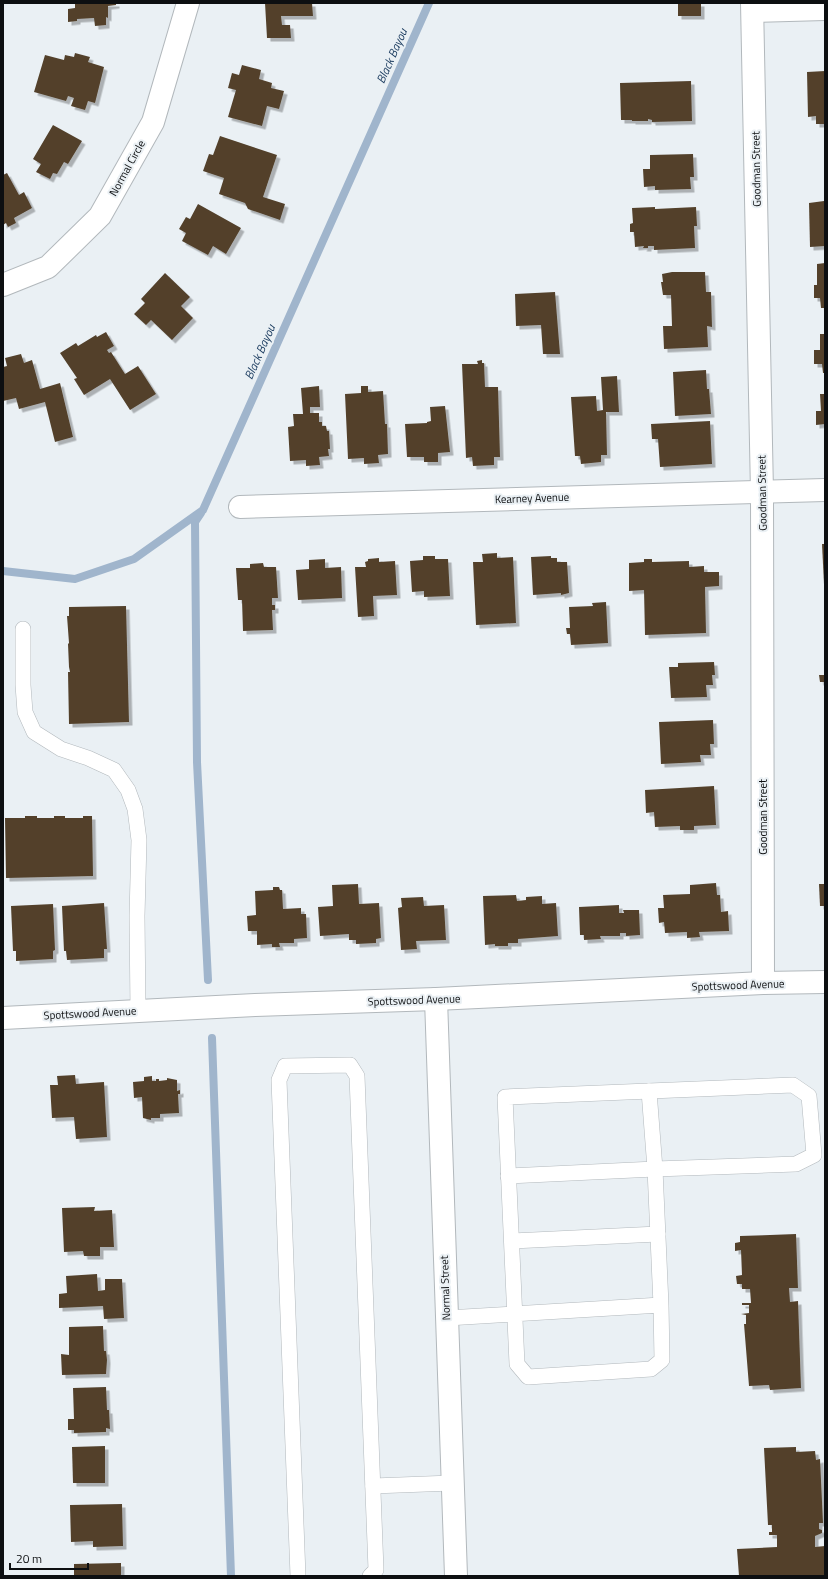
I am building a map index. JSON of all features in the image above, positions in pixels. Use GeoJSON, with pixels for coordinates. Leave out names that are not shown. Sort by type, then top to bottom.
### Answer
{"type":"FeatureCollection","features":[{"type":"Feature","properties":{"kind":"street","name":"Normal Circle"},"geometry":{"type":"LineString","coordinates":[[3,285],[48,267],[100,216],[153,122],[188,3]]}},
{"type":"Feature","properties":{"kind":"street"},"geometry":{"type":"LineString","coordinates":[[752,7],[825,9]]}},
{"type":"Feature","properties":{"kind":"street","name":"Goodman Street"},"geometry":{"type":"LineString","coordinates":[[752,7],[762,492],[763,983]]}},
{"type":"Feature","properties":{"kind":"street","name":"Kearney Avenue"},"geometry":{"type":"LineString","coordinates":[[240,507],[825,490]]}},
{"type":"Feature","properties":{"kind":"street","name":"Spottswood Avenue"},"geometry":{"type":"LineString","coordinates":[[3,1018],[763,983],[825,982]]}},
{"type":"Feature","properties":{"kind":"street","name":"Normal Street"},"geometry":{"type":"LineString","coordinates":[[436,999],[456,1576]]}},
{"type":"Feature","properties":{"kind":"lane"},"geometry":{"type":"LineString","coordinates":[[23,629],[23,685],[25,712],[34,732],[61,749],[88,758],[114,770],[128,790],[135,809],[139,840],[137,916],[138,1011]]}},
{"type":"Feature","properties":{"kind":"lane"},"geometry":{"type":"LineString","coordinates":[[298,1576],[279,1080],[285,1066],[350,1065],[357,1076],[376,1570],[370,1576]]}},
{"type":"Feature","properties":{"kind":"lane"},"geometry":{"type":"LineString","coordinates":[[508,1176],[655,1169],[796,1164],[814,1155],[809,1096],[793,1085],[505,1097],[508,1176],[517,1364],[528,1377],[651,1369],[662,1360],[658,1234],[655,1169],[650,1091]]}},
{"type":"Feature","properties":{"kind":"lane"},"geometry":{"type":"LineString","coordinates":[[512,1241],[658,1234]]}},
{"type":"Feature","properties":{"kind":"lane"},"geometry":{"type":"LineString","coordinates":[[446,1318],[661,1305]]}},
{"type":"Feature","properties":{"kind":"lane"},"geometry":{"type":"LineString","coordinates":[[373,1486],[452,1483]]}},
{"type":"Feature","properties":{"kind":"building"},"geometry":{"type":"Polygon","coordinates":[[[75,3],[116,3],[116,5],[108,6],[108,18],[106,17],[106,25],[95,26],[94,18],[77,19],[77,21],[68,22],[68,9],[75,8],[75,3]]]}},
{"type":"Feature","properties":{"kind":"building"},"geometry":{"type":"Polygon","coordinates":[[[265,3],[312,3],[313,16],[281,16],[282,25],[290,25],[291,38],[267,38],[265,3]]]}},
{"type":"Feature","properties":{"kind":"building"},"geometry":{"type":"Polygon","coordinates":[[[678,3],[701,3],[701,16],[678,16],[678,3]]]}},
{"type":"Feature","properties":{"kind":"building"},"geometry":{"type":"Polygon","coordinates":[[[75,53],[90,57],[88,62],[104,67],[95,103],[88,101],[85,110],[71,106],[74,98],[68,96],[66,101],[34,92],[45,55],[64,60],[65,55],[74,57],[75,53]]]}},
{"type":"Feature","properties":{"kind":"building"},"geometry":{"type":"Polygon","coordinates":[[[242,65],[261,70],[259,79],[272,83],[271,88],[284,91],[279,109],[267,106],[262,126],[228,117],[236,90],[228,88],[232,73],[239,75],[242,65]]]}},
{"type":"Feature","properties":{"kind":"building"},"geometry":{"type":"Polygon","coordinates":[[[825,71],[825,124],[816,124],[816,116],[808,117],[807,72],[825,71]]]}},
{"type":"Feature","properties":{"kind":"building"},"geometry":{"type":"Polygon","coordinates":[[[691,81],[692,121],[652,122],[652,120],[648,119],[648,121],[621,120],[620,83],[691,81]]]}},
{"type":"Feature","properties":{"kind":"building"},"geometry":{"type":"Polygon","coordinates":[[[53,125],[82,141],[68,164],[64,162],[57,174],[53,173],[50,179],[36,172],[41,164],[33,159],[53,125]]]}},
{"type":"Feature","properties":{"kind":"building"},"geometry":{"type":"Polygon","coordinates":[[[220,136],[277,155],[263,197],[285,204],[280,220],[248,209],[245,203],[219,194],[224,178],[203,171],[209,154],[213,155],[220,136]]]}},
{"type":"Feature","properties":{"kind":"building"},"geometry":{"type":"Polygon","coordinates":[[[693,154],[694,177],[690,177],[691,189],[655,190],[655,186],[644,187],[643,169],[650,169],[650,155],[693,154]]]}},
{"type":"Feature","properties":{"kind":"building"},"geometry":{"type":"Polygon","coordinates":[[[7,173],[19,195],[24,192],[32,208],[14,218],[16,223],[8,227],[6,223],[3,225],[3,175],[7,173]]]}},
{"type":"Feature","properties":{"kind":"building"},"geometry":{"type":"Polygon","coordinates":[[[825,201],[825,246],[810,247],[809,203],[825,201]]]}},
{"type":"Feature","properties":{"kind":"building"},"geometry":{"type":"Polygon","coordinates":[[[198,204],[241,228],[226,254],[213,246],[208,255],[182,241],[186,233],[179,229],[186,217],[190,219],[198,204]]]}},
{"type":"Feature","properties":{"kind":"building"},"geometry":{"type":"Polygon","coordinates":[[[655,207],[655,209],[696,207],[697,226],[694,226],[695,248],[654,250],[654,246],[648,246],[648,248],[643,248],[644,246],[635,247],[634,232],[630,232],[630,224],[633,223],[632,208],[655,207]]]}},
{"type":"Feature","properties":{"kind":"building"},"geometry":{"type":"Polygon","coordinates":[[[825,263],[825,308],[821,308],[820,298],[814,298],[814,285],[817,285],[817,264],[825,263]]]}},
{"type":"Feature","properties":{"kind":"building"},"geometry":{"type":"Polygon","coordinates":[[[672,272],[705,272],[706,292],[711,292],[712,327],[707,326],[708,347],[664,349],[663,326],[672,326],[671,295],[663,295],[661,282],[663,282],[662,274],[672,272]]]}},
{"type":"Feature","properties":{"kind":"building"},"geometry":{"type":"Polygon","coordinates":[[[165,273],[190,297],[181,306],[193,318],[172,340],[151,320],[146,325],[134,314],[145,303],[141,299],[165,273]]]}},
{"type":"Feature","properties":{"kind":"building"},"geometry":{"type":"Polygon","coordinates":[[[555,292],[560,354],[543,354],[541,325],[516,326],[515,294],[555,292]]]}},
{"type":"Feature","properties":{"kind":"building"},"geometry":{"type":"Polygon","coordinates":[[[106,332],[114,346],[107,350],[109,353],[111,352],[125,374],[138,366],[156,394],[130,410],[110,379],[84,395],[74,379],[77,378],[60,353],[76,343],[78,346],[96,335],[97,337],[106,332]]]}},
{"type":"Feature","properties":{"kind":"building"},"geometry":{"type":"Polygon","coordinates":[[[820,334],[825,334],[825,373],[823,373],[822,364],[814,364],[814,350],[820,350],[820,334]]]}},
{"type":"Feature","properties":{"kind":"building"},"geometry":{"type":"Polygon","coordinates":[[[21,354],[24,363],[32,360],[40,389],[60,383],[73,437],[55,442],[45,402],[19,409],[16,398],[3,401],[3,367],[7,366],[5,358],[21,354]]]}},
{"type":"Feature","properties":{"kind":"building"},"geometry":{"type":"Polygon","coordinates":[[[482,360],[482,363],[484,363],[485,387],[498,387],[500,457],[494,457],[494,465],[473,466],[472,457],[466,458],[462,364],[478,364],[477,361],[482,360]]]}},
{"type":"Feature","properties":{"kind":"building"},"geometry":{"type":"Polygon","coordinates":[[[706,370],[711,414],[675,416],[673,372],[706,370]]]}},
{"type":"Feature","properties":{"kind":"building"},"geometry":{"type":"Polygon","coordinates":[[[617,376],[619,412],[606,412],[607,455],[601,455],[601,462],[581,464],[580,456],[575,456],[571,397],[596,396],[597,411],[603,410],[601,377],[617,376]]]}},
{"type":"Feature","properties":{"kind":"building"},"geometry":{"type":"Polygon","coordinates":[[[319,386],[320,407],[310,407],[310,413],[319,413],[319,422],[322,422],[322,426],[326,426],[327,431],[329,431],[329,456],[319,457],[320,465],[306,466],[306,460],[290,461],[288,427],[294,426],[293,414],[303,414],[301,388],[319,386]]]}},
{"type":"Feature","properties":{"kind":"building"},"geometry":{"type":"Polygon","coordinates":[[[361,386],[368,386],[368,392],[383,391],[385,424],[387,424],[388,454],[378,455],[379,463],[364,464],[364,458],[348,459],[345,394],[361,393],[361,386]]]}},
{"type":"Feature","properties":{"kind":"building"},"geometry":{"type":"Polygon","coordinates":[[[820,394],[825,394],[825,424],[816,425],[816,411],[821,411],[820,394]]]}},
{"type":"Feature","properties":{"kind":"building"},"geometry":{"type":"Polygon","coordinates":[[[445,406],[450,452],[438,453],[438,462],[424,462],[424,457],[407,457],[405,424],[427,423],[431,421],[430,407],[445,406]]]}},
{"type":"Feature","properties":{"kind":"building"},"geometry":{"type":"Polygon","coordinates":[[[710,421],[712,464],[660,467],[658,439],[652,439],[651,424],[710,421]]]}},
{"type":"Feature","properties":{"kind":"building"},"geometry":{"type":"Polygon","coordinates":[[[822,544],[825,544],[825,584],[824,584],[822,544]]]}},
{"type":"Feature","properties":{"kind":"building"},"geometry":{"type":"Polygon","coordinates":[[[497,553],[497,558],[513,557],[516,623],[476,625],[473,562],[483,562],[482,554],[497,553]]]}},
{"type":"Feature","properties":{"kind":"building"},"geometry":{"type":"Polygon","coordinates":[[[423,556],[435,556],[435,559],[448,559],[450,596],[424,597],[424,591],[412,592],[410,561],[423,560],[423,556]]]}},
{"type":"Feature","properties":{"kind":"building"},"geometry":{"type":"Polygon","coordinates":[[[551,556],[551,558],[557,558],[557,562],[567,562],[569,593],[561,595],[561,593],[533,595],[531,557],[551,556]]]}},
{"type":"Feature","properties":{"kind":"building"},"geometry":{"type":"Polygon","coordinates":[[[379,558],[379,562],[395,561],[397,595],[373,596],[374,616],[358,617],[355,567],[366,567],[365,562],[368,561],[368,559],[379,558]]]}},
{"type":"Feature","properties":{"kind":"building"},"geometry":{"type":"Polygon","coordinates":[[[325,559],[325,568],[341,567],[342,598],[298,600],[296,570],[309,569],[309,560],[325,559]]]}},
{"type":"Feature","properties":{"kind":"building"},"geometry":{"type":"Polygon","coordinates":[[[644,559],[652,559],[652,562],[689,561],[689,567],[704,566],[704,572],[719,572],[719,586],[705,587],[706,633],[645,635],[644,590],[629,591],[629,563],[644,562],[644,559]]]}},
{"type":"Feature","properties":{"kind":"building"},"geometry":{"type":"Polygon","coordinates":[[[263,563],[264,567],[276,567],[278,598],[272,598],[272,605],[275,605],[275,610],[272,610],[273,630],[243,631],[242,600],[238,600],[236,568],[250,568],[250,564],[263,563]]]}},
{"type":"Feature","properties":{"kind":"building"},"geometry":{"type":"Polygon","coordinates":[[[606,602],[608,643],[571,645],[570,634],[567,634],[566,628],[570,628],[569,607],[593,606],[592,603],[606,602]]]}},
{"type":"Feature","properties":{"kind":"building"},"geometry":{"type":"Polygon","coordinates":[[[126,606],[129,722],[69,724],[68,672],[70,672],[67,616],[69,616],[69,607],[126,606]]]}},
{"type":"Feature","properties":{"kind":"building"},"geometry":{"type":"Polygon","coordinates":[[[714,662],[715,675],[712,675],[713,685],[706,685],[707,697],[671,698],[669,667],[678,667],[678,663],[714,662]]]}},
{"type":"Feature","properties":{"kind":"building"},"geometry":{"type":"Polygon","coordinates":[[[819,675],[825,675],[825,682],[820,682],[819,675]]]}},
{"type":"Feature","properties":{"kind":"building"},"geometry":{"type":"Polygon","coordinates":[[[713,720],[714,744],[710,744],[711,755],[700,755],[701,762],[661,764],[659,722],[713,720]]]}},
{"type":"Feature","properties":{"kind":"building"},"geometry":{"type":"Polygon","coordinates":[[[714,786],[716,825],[694,826],[694,830],[680,830],[680,826],[655,827],[654,812],[646,813],[645,790],[714,786]]]}},
{"type":"Feature","properties":{"kind":"building"},"geometry":{"type":"Polygon","coordinates":[[[25,816],[37,816],[37,818],[54,818],[54,816],[65,816],[65,818],[83,818],[83,816],[92,816],[93,876],[6,878],[5,818],[25,818],[25,816]]]}},
{"type":"Feature","properties":{"kind":"building"},"geometry":{"type":"Polygon","coordinates":[[[716,883],[717,895],[720,895],[721,912],[728,911],[729,931],[699,932],[700,937],[687,938],[687,932],[665,933],[664,922],[659,923],[658,908],[664,908],[663,895],[690,894],[690,885],[716,883]]]}},
{"type":"Feature","properties":{"kind":"building"},"geometry":{"type":"Polygon","coordinates":[[[358,884],[359,904],[379,903],[381,938],[376,939],[376,943],[356,944],[356,940],[349,940],[349,934],[320,936],[318,907],[333,906],[332,885],[358,884]]]}},
{"type":"Feature","properties":{"kind":"building"},"geometry":{"type":"Polygon","coordinates":[[[819,884],[825,884],[825,906],[820,906],[819,884]]]}},
{"type":"Feature","properties":{"kind":"building"},"geometry":{"type":"Polygon","coordinates":[[[273,887],[279,887],[280,890],[282,890],[283,909],[301,908],[301,914],[306,914],[307,938],[294,939],[294,943],[279,943],[280,947],[272,947],[272,944],[257,945],[257,931],[248,931],[247,916],[256,915],[255,891],[273,890],[273,887]]]}},
{"type":"Feature","properties":{"kind":"building"},"geometry":{"type":"Polygon","coordinates":[[[516,895],[517,901],[526,900],[526,897],[542,896],[542,904],[556,903],[558,936],[518,939],[518,943],[508,943],[508,946],[495,946],[495,944],[485,945],[483,896],[516,895]]]}},
{"type":"Feature","properties":{"kind":"building"},"geometry":{"type":"Polygon","coordinates":[[[423,897],[424,906],[444,905],[446,940],[416,941],[417,949],[401,950],[398,908],[402,907],[401,898],[423,897]]]}},
{"type":"Feature","properties":{"kind":"building"},"geometry":{"type":"Polygon","coordinates":[[[104,903],[107,949],[104,949],[104,958],[67,960],[66,951],[64,951],[62,906],[104,903]]]}},
{"type":"Feature","properties":{"kind":"building"},"geometry":{"type":"Polygon","coordinates":[[[53,904],[55,950],[53,951],[53,959],[16,961],[16,951],[13,951],[11,906],[53,904]]]}},
{"type":"Feature","properties":{"kind":"building"},"geometry":{"type":"Polygon","coordinates":[[[619,905],[619,913],[624,913],[623,910],[639,910],[640,935],[626,936],[626,933],[620,933],[620,936],[600,936],[601,939],[584,940],[584,935],[580,935],[579,907],[619,905]]]}},
{"type":"Feature","properties":{"kind":"building"},"geometry":{"type":"Polygon","coordinates":[[[75,1075],[76,1084],[104,1082],[107,1137],[76,1139],[74,1117],[52,1118],[50,1085],[58,1085],[57,1076],[75,1075]]]}},
{"type":"Feature","properties":{"kind":"building"},"geometry":{"type":"Polygon","coordinates":[[[152,1076],[152,1081],[156,1081],[156,1079],[159,1079],[159,1081],[167,1080],[167,1078],[177,1080],[177,1091],[180,1090],[180,1094],[178,1094],[179,1113],[160,1114],[160,1118],[151,1118],[151,1120],[143,1118],[142,1097],[134,1098],[133,1082],[144,1081],[144,1077],[152,1076]]]}},
{"type":"Feature","properties":{"kind":"building"},"geometry":{"type":"Polygon","coordinates":[[[95,1207],[94,1211],[112,1210],[114,1247],[100,1247],[100,1256],[84,1256],[83,1251],[64,1252],[62,1208],[95,1207]]]}},
{"type":"Feature","properties":{"kind":"building"},"geometry":{"type":"Polygon","coordinates":[[[796,1234],[798,1288],[789,1288],[790,1302],[798,1301],[801,1388],[770,1390],[769,1385],[749,1386],[744,1324],[746,1324],[746,1315],[741,1314],[749,1313],[749,1305],[742,1305],[742,1303],[751,1303],[750,1289],[742,1289],[742,1284],[737,1284],[736,1276],[742,1275],[741,1250],[735,1251],[735,1243],[740,1242],[740,1236],[796,1234]]]}},
{"type":"Feature","properties":{"kind":"building"},"geometry":{"type":"Polygon","coordinates":[[[97,1274],[98,1291],[105,1290],[105,1279],[122,1279],[124,1318],[104,1319],[103,1306],[59,1308],[59,1294],[67,1293],[66,1276],[97,1274]]]}},
{"type":"Feature","properties":{"kind":"building"},"geometry":{"type":"Polygon","coordinates":[[[103,1326],[104,1351],[106,1351],[107,1360],[106,1374],[62,1375],[61,1354],[69,1355],[69,1327],[103,1326]]]}},
{"type":"Feature","properties":{"kind":"building"},"geometry":{"type":"Polygon","coordinates":[[[106,1387],[110,1429],[106,1428],[106,1432],[74,1433],[74,1430],[68,1430],[68,1419],[74,1419],[73,1388],[106,1387]]]}},
{"type":"Feature","properties":{"kind":"building"},"geometry":{"type":"Polygon","coordinates":[[[105,1446],[105,1483],[73,1483],[72,1447],[105,1446]]]}},
{"type":"Feature","properties":{"kind":"building"},"geometry":{"type":"Polygon","coordinates":[[[796,1447],[796,1452],[815,1451],[816,1460],[820,1459],[823,1523],[819,1523],[819,1529],[822,1530],[822,1533],[815,1536],[815,1547],[825,1546],[825,1576],[739,1576],[737,1549],[777,1547],[777,1535],[769,1535],[769,1532],[772,1532],[772,1525],[768,1525],[764,1448],[796,1447]]]}},
{"type":"Feature","properties":{"kind":"building"},"geometry":{"type":"Polygon","coordinates":[[[122,1504],[123,1546],[93,1547],[93,1541],[71,1542],[70,1505],[122,1504]]]}},
{"type":"Feature","properties":{"kind":"building"},"geometry":{"type":"Polygon","coordinates":[[[121,1563],[121,1576],[74,1576],[74,1564],[121,1563]]]}},
{"type":"Feature","properties":{"kind":"waterway","name":"Black Bayou"},"geometry":{"type":"LineString","coordinates":[[3,571],[75,579],[134,559],[203,510],[429,3]]}},
{"type":"Feature","properties":{"kind":"waterway"},"geometry":{"type":"LineString","coordinates":[[201,513],[195,522],[197,762],[208,980]]}},
{"type":"Feature","properties":{"kind":"waterway"},"geometry":{"type":"LineString","coordinates":[[212,1038],[231,1576]]}}]}
